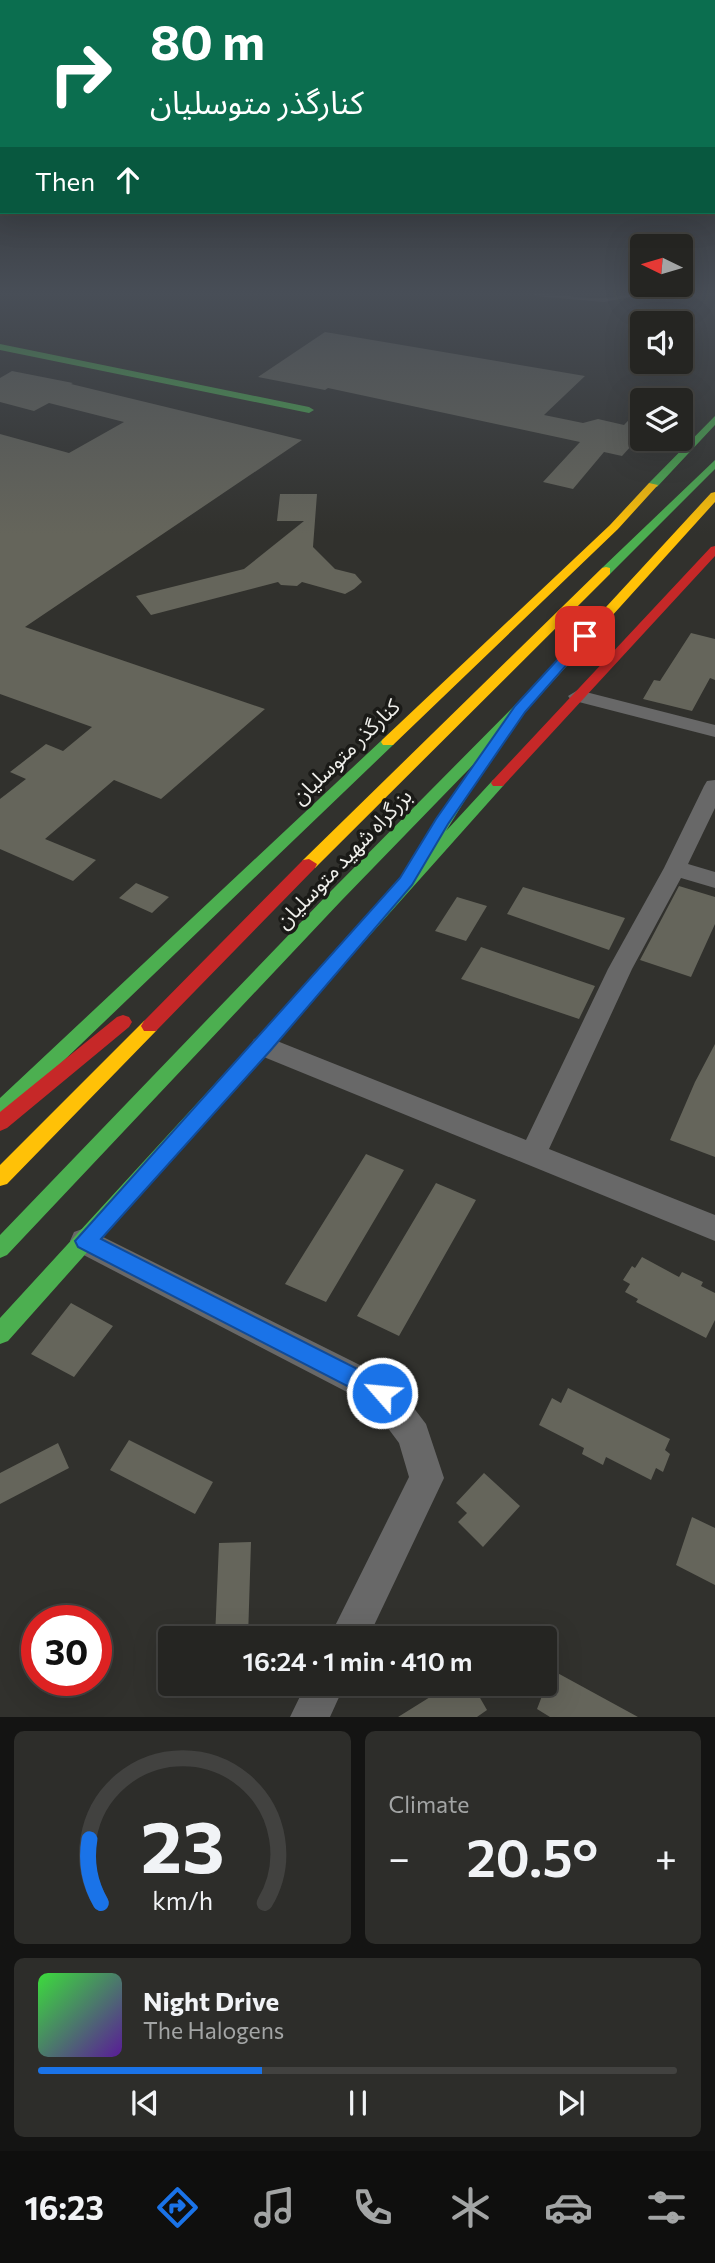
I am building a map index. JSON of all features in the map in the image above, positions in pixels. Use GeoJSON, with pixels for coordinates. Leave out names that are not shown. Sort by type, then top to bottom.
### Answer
{"type":"FeatureCollection","features":[{"type":"Feature","properties":{"kind":"main road"},"geometry":{"type":"LineString","coordinates":[[127,374],[309,410]]}},
{"type":"Feature","properties":{"kind":"main road","name":"کنارگذر متوسلیان"},"geometry":{"type":"LineString","coordinates":[[0,1110],[621,520],[715,419]]}},
{"type":"Feature","properties":{"kind":"main road"},"geometry":{"type":"LineString","coordinates":[[621,520],[715,433]]}},
{"type":"Feature","properties":{"kind":"main road","name":"بزرگراه شهید متوسلیان"},"geometry":{"type":"LineString","coordinates":[[0,1178],[296,877],[715,463]]}},
{"type":"Feature","properties":{"kind":"main road","name":"بزرگراه شهید متوسلیان"},"geometry":{"type":"LineString","coordinates":[[0,1249],[335,897],[520,709],[715,495]]}},
{"type":"Feature","properties":{"kind":"main road"},"geometry":{"type":"LineString","coordinates":[[647,623],[670,584],[715,531]]}},
{"type":"Feature","properties":{"kind":"main road"},"geometry":{"type":"LineString","coordinates":[[0,1334],[263,1046],[406,882],[715,549]]}},
{"type":"Feature","properties":{"kind":"main road"},"geometry":{"type":"LineString","coordinates":[[406,882],[441,823],[520,709]]}},
{"type":"Feature","properties":{"kind":"main road"},"geometry":{"type":"LineString","coordinates":[[170,982],[296,877]]}},
{"type":"Feature","properties":{"kind":"main road"},"geometry":{"type":"LineString","coordinates":[[0,1123],[139,1009]]}},
{"type":"Feature","properties":{"kind":"street"},"geometry":{"type":"LineString","coordinates":[[578,696],[715,731]]}},
{"type":"Feature","properties":{"kind":"street"},"geometry":{"type":"LineString","coordinates":[[533,1154],[620,969],[675,868],[715,786]]}},
{"type":"Feature","properties":{"kind":"street"},"geometry":{"type":"LineString","coordinates":[[675,868],[715,880]]}},
{"type":"Feature","properties":{"kind":"street"},"geometry":{"type":"LineString","coordinates":[[263,1046],[715,1228]]}},
{"type":"Feature","properties":{"kind":"street"},"geometry":{"type":"LineString","coordinates":[[85,1241],[382,1393],[414,1434],[427,1478],[354,1626]]}},
{"type":"Feature","properties":{"kind":"street"},"geometry":{"type":"LineString","coordinates":[[310,1717],[320,1696]]}},
{"type":"Feature","properties":{"kind":"building"},"geometry":{"type":"Polygon","coordinates":[[[7,374],[28,374],[73,383],[71,384],[302,440],[25,627],[265,709],[161,799],[114,780],[45,839],[96,860],[73,881],[0,849],[0,799],[26,779],[10,772],[46,744],[63,751],[92,727],[0,694],[0,434],[69,453],[124,422],[49,403],[34,411],[0,402],[0,378],[7,374]]]}},
{"type":"Feature","properties":{"kind":"building"},"geometry":{"type":"Polygon","coordinates":[[[262,374],[585,376],[544,415],[583,423],[598,419],[624,425],[630,419],[630,447],[622,456],[604,452],[573,489],[543,482],[580,442],[328,388],[325,390],[258,377],[262,374]]]}},
{"type":"Feature","properties":{"kind":"building"},"geometry":{"type":"Polygon","coordinates":[[[280,494],[317,494],[313,547],[335,569],[355,574],[362,582],[345,594],[302,582],[297,586],[281,585],[278,582],[151,615],[136,596],[244,569],[304,521],[277,521],[280,494]]]}},
{"type":"Feature","properties":{"kind":"building"},"geometry":{"type":"Polygon","coordinates":[[[691,633],[715,639],[715,680],[710,678],[692,711],[643,699],[654,680],[660,681],[691,633]]]}},
{"type":"Feature","properties":{"kind":"building"},"geometry":{"type":"Polygon","coordinates":[[[136,883],[169,897],[152,913],[119,898],[136,883]]]}},
{"type":"Feature","properties":{"kind":"building"},"geometry":{"type":"Polygon","coordinates":[[[679,886],[715,897],[715,924],[691,977],[640,960],[679,886]]]}},
{"type":"Feature","properties":{"kind":"building"},"geometry":{"type":"Polygon","coordinates":[[[523,887],[625,918],[609,950],[507,914],[523,887]]]}},
{"type":"Feature","properties":{"kind":"building"},"geometry":{"type":"Polygon","coordinates":[[[457,897],[487,906],[466,941],[435,931],[457,897]]]}},
{"type":"Feature","properties":{"kind":"building"},"geometry":{"type":"Polygon","coordinates":[[[481,947],[595,986],[579,1019],[461,979],[481,947]]]}},
{"type":"Feature","properties":{"kind":"building"},"geometry":{"type":"Polygon","coordinates":[[[715,1044],[715,1157],[670,1140],[715,1044]]]}},
{"type":"Feature","properties":{"kind":"building"},"geometry":{"type":"Polygon","coordinates":[[[366,1154],[404,1170],[326,1302],[285,1284],[366,1154]]]}},
{"type":"Feature","properties":{"kind":"building"},"geometry":{"type":"Polygon","coordinates":[[[436,1183],[476,1200],[399,1336],[357,1316],[436,1183]]]}},
{"type":"Feature","properties":{"kind":"building"},"geometry":{"type":"Polygon","coordinates":[[[642,1257],[679,1277],[682,1272],[703,1282],[701,1286],[715,1293],[715,1320],[706,1338],[636,1302],[638,1299],[625,1292],[630,1284],[623,1280],[642,1257]]]}},
{"type":"Feature","properties":{"kind":"building"},"geometry":{"type":"Polygon","coordinates":[[[71,1303],[113,1326],[74,1377],[31,1354],[71,1303]]]}},
{"type":"Feature","properties":{"kind":"building"},"geometry":{"type":"Polygon","coordinates":[[[568,1388],[670,1439],[665,1450],[670,1454],[663,1472],[656,1468],[651,1480],[606,1457],[603,1465],[582,1454],[584,1448],[539,1425],[552,1398],[561,1403],[568,1388]]]}},
{"type":"Feature","properties":{"kind":"building"},"geometry":{"type":"Polygon","coordinates":[[[129,1440],[213,1482],[195,1514],[110,1470],[129,1440]]]}},
{"type":"Feature","properties":{"kind":"building"},"geometry":{"type":"Polygon","coordinates":[[[58,1443],[69,1468],[0,1504],[0,1473],[58,1443]]]}},
{"type":"Feature","properties":{"kind":"building"},"geometry":{"type":"Polygon","coordinates":[[[484,1473],[520,1506],[483,1547],[458,1522],[467,1513],[456,1503],[484,1473]]]}},
{"type":"Feature","properties":{"kind":"building"},"geometry":{"type":"Polygon","coordinates":[[[692,1517],[715,1528],[715,1585],[676,1565],[692,1517]]]}},
{"type":"Feature","properties":{"kind":"building"},"geometry":{"type":"Polygon","coordinates":[[[251,1542],[248,1626],[216,1626],[219,1543],[251,1542]]]}},
{"type":"Feature","properties":{"kind":"building"},"geometry":{"type":"Polygon","coordinates":[[[557,1673],[638,1717],[550,1717],[537,1709],[542,1696],[557,1696],[557,1673]]]}},
{"type":"Feature","properties":{"kind":"building"},"geometry":{"type":"Polygon","coordinates":[[[432,1696],[479,1696],[487,1710],[477,1717],[398,1717],[432,1696]]]}},
{"type":"Feature","properties":{"kind":"traffic: fast"},"geometry":{"type":"LineString","coordinates":[[133,374],[309,410]]}},
{"type":"Feature","properties":{"kind":"traffic: fast"},"geometry":{"type":"LineString","coordinates":[[653,485],[715,419]]}},
{"type":"Feature","properties":{"kind":"traffic: fast"},"geometry":{"type":"LineString","coordinates":[[606,571],[715,463]]}},
{"type":"Feature","properties":{"kind":"traffic: fast"},"geometry":{"type":"LineString","coordinates":[[0,1249],[335,897],[530,698]]}},
{"type":"Feature","properties":{"kind":"traffic: fast"},"geometry":{"type":"LineString","coordinates":[[0,1110],[388,742]]}},
{"type":"Feature","properties":{"kind":"traffic: fast"},"geometry":{"type":"LineString","coordinates":[[0,1334],[498,783]]}},
{"type":"Feature","properties":{"kind":"traffic: fast"},"geometry":{"type":"LineString","coordinates":[[406,882],[463,792]]}},
{"type":"Feature","properties":{"kind":"traffic: slow"},"geometry":{"type":"LineString","coordinates":[[388,742],[614,527],[653,485]]}},
{"type":"Feature","properties":{"kind":"traffic: slow"},"geometry":{"type":"LineString","coordinates":[[530,698],[715,495]]}},
{"type":"Feature","properties":{"kind":"traffic: slow"},"geometry":{"type":"LineString","coordinates":[[309,864],[606,571]]}},
{"type":"Feature","properties":{"kind":"traffic: slow"},"geometry":{"type":"LineString","coordinates":[[0,1178],[150,1026]]}},
{"type":"Feature","properties":{"kind":"traffic: jam"},"geometry":{"type":"LineString","coordinates":[[498,783],[715,549]]}},
{"type":"Feature","properties":{"kind":"traffic: jam"},"geometry":{"type":"LineString","coordinates":[[150,1026],[309,864]]}},
{"type":"Feature","properties":{"kind":"traffic: jam"},"geometry":{"type":"LineString","coordinates":[[0,1123],[123,1022]]}},
{"type":"Feature","properties":{"kind":"route"},"geometry":{"type":"LineString","coordinates":[[382,1393],[85,1241],[263,1046],[406,882],[441,823],[520,709],[585,636]]}}]}
